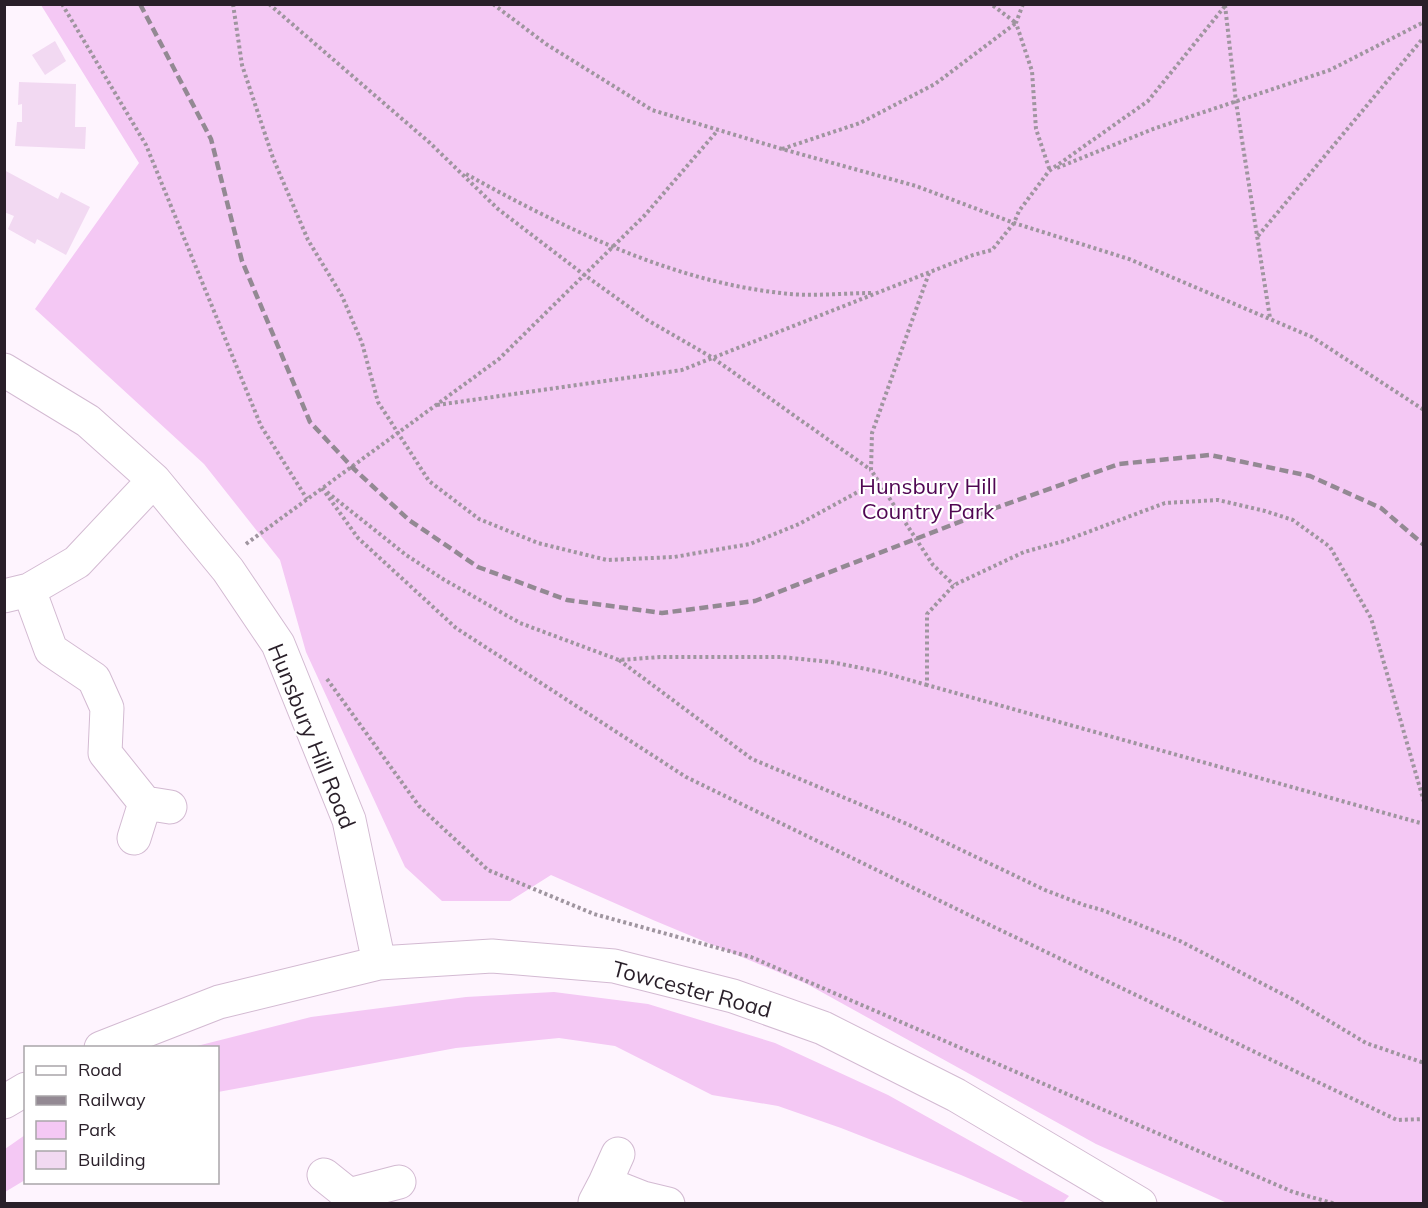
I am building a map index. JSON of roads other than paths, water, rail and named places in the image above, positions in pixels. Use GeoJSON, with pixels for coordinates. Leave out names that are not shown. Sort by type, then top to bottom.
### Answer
{"type":"FeatureCollection","features":[{"type":"Feature","properties":{"kind":"street","name":"Hunsbury Hill Road"},"geometry":{"type":"LineString","coordinates":[[4,370],[88,421],[154,480],[221,562],[278,644],[349,820],[379,963]]}},
{"type":"Feature","properties":{"kind":"street"},"geometry":{"type":"LineString","coordinates":[[134,838],[157,805],[105,753],[106,708],[94,679],[51,650],[17,593],[77,562],[154,480]]}},
{"type":"Feature","properties":{"kind":"street","name":"Towcester Road"},"geometry":{"type":"LineString","coordinates":[[104,1046],[219,1002],[379,963],[492,956],[614,966],[733,996],[823,1028],[956,1095],[1140,1203]]}},
{"type":"Feature","properties":{"kind":"street"},"geometry":{"type":"LineString","coordinates":[[4,1102],[24,1090]]}},
{"type":"Feature","properties":{"kind":"street"},"geometry":{"type":"LineString","coordinates":[[618,1154],[600,1192],[668,1203]]}},
{"type":"Feature","properties":{"kind":"street"},"geometry":{"type":"LineString","coordinates":[[324,1175],[348,1199],[399,1182]]}},
{"type":"Feature","properties":{"kind":"railway"},"geometry":{"type":"LineString","coordinates":[[140,4],[211,139],[242,261],[310,422],[353,468],[409,520],[478,567],[567,600],[662,613],[755,601],[993,509],[1119,464],[1210,455],[1310,476],[1381,508],[1424,545]]}},
{"type":"Feature","properties":{"kind":"park label","name":"Hunsbury Hill Country Park"},"geometry":{"type":"Point","coordinates":[928,498]}}]}
